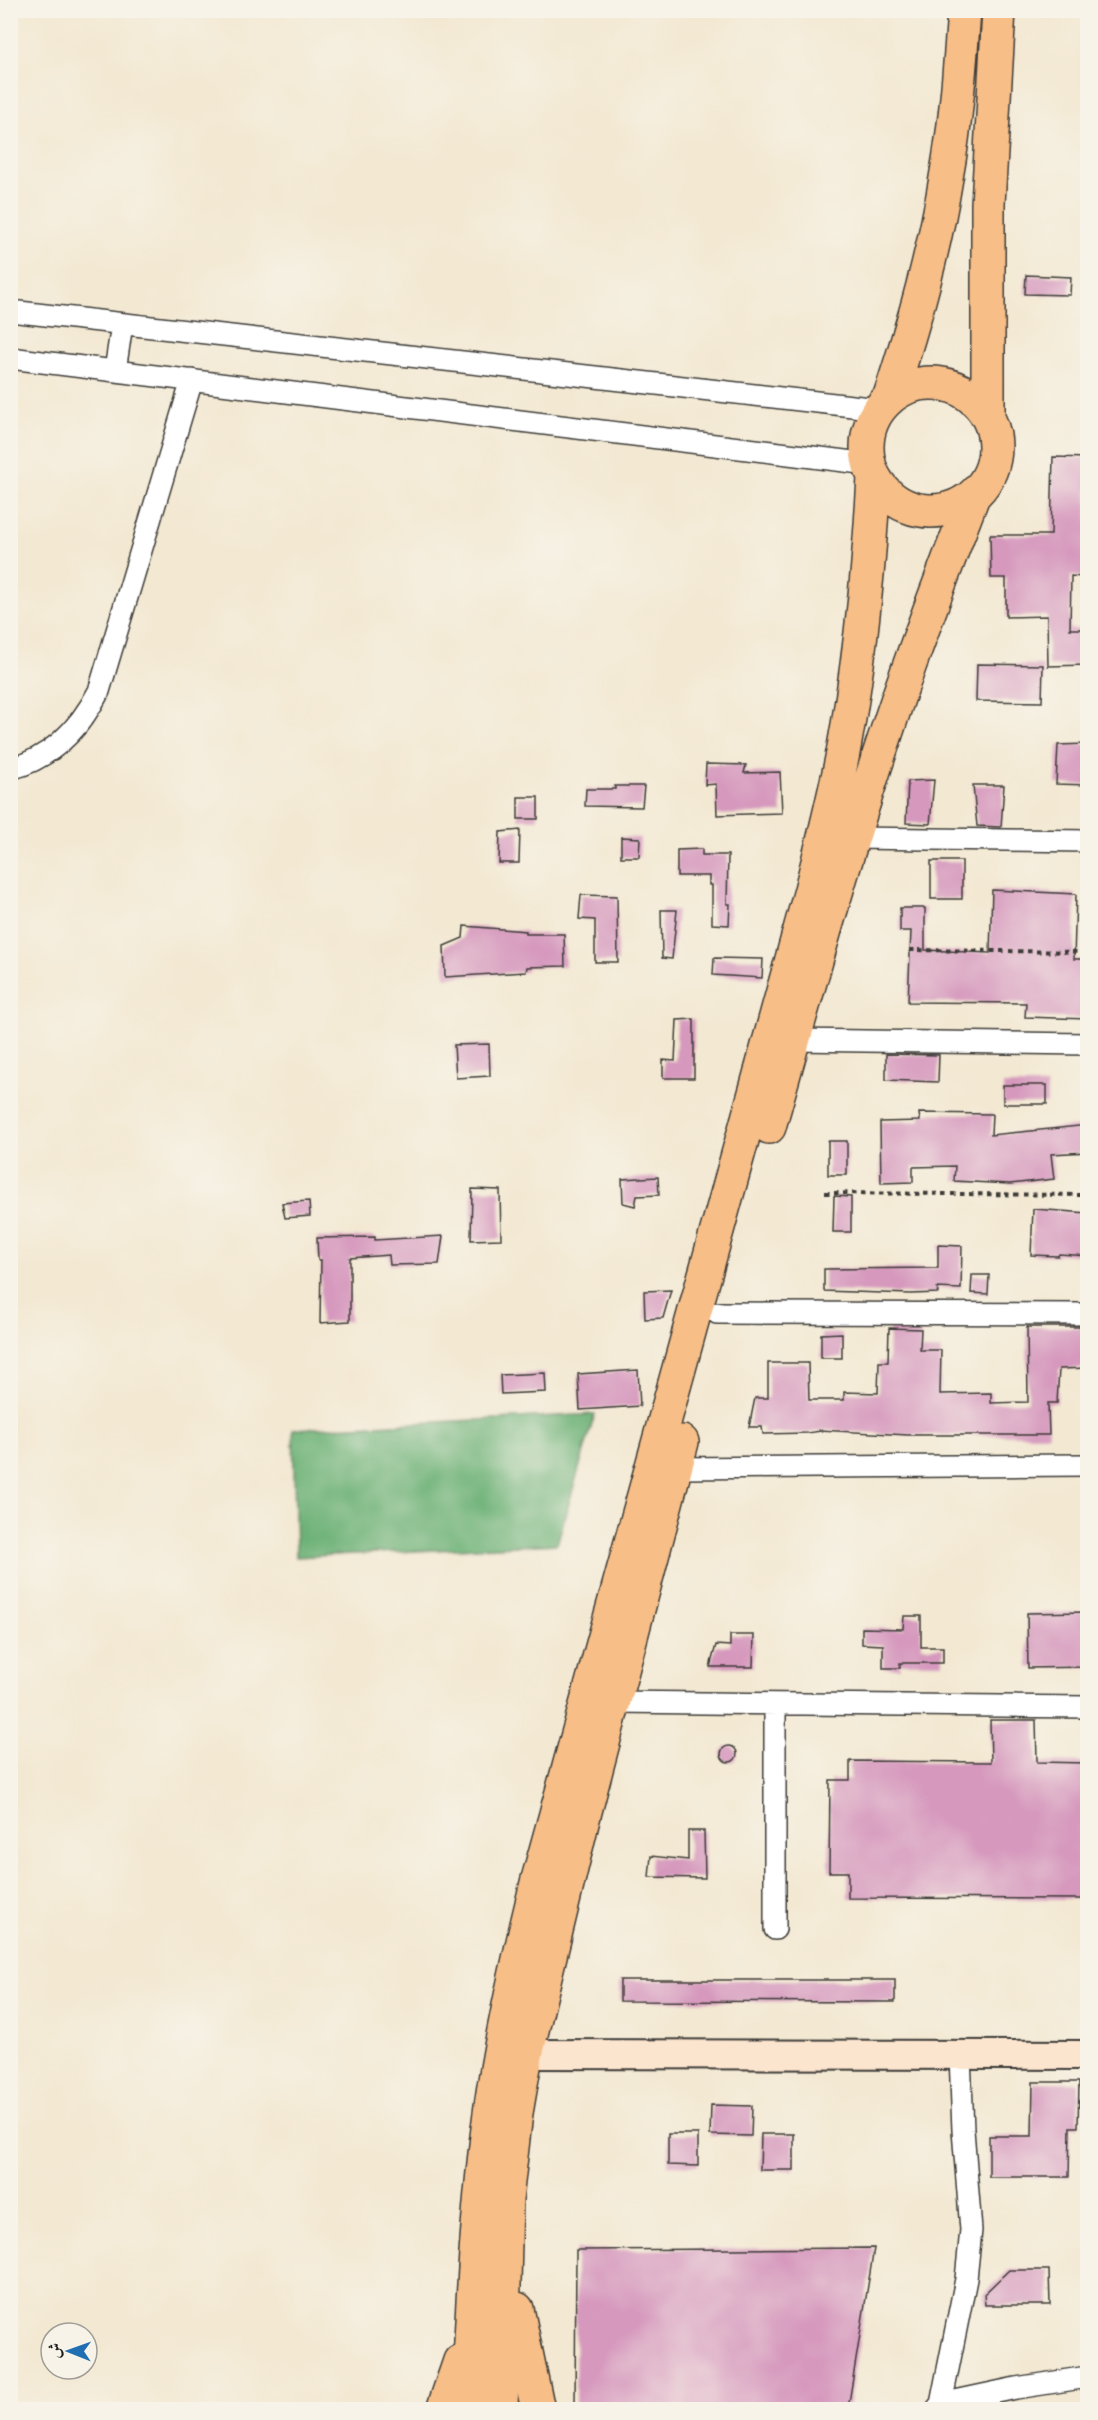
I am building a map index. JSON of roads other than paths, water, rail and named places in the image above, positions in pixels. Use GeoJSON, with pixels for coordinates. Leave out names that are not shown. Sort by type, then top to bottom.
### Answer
{"type":"FeatureCollection","features":[{"type":"Feature","properties":{"kind":"highway"},"geometry":{"type":"LineString","coordinates":[[501,2409],[504,2242],[516,2113],[513,1982],[537,1883],[804,913],[843,755],[858,663],[871,547],[872,471],[867,450],[868,435],[884,404],[917,309],[939,217],[952,139],[964,10]]}},
{"type":"Feature","properties":{"kind":"highway"},"geometry":{"type":"LineString","coordinates":[[988,417],[988,204],[994,62],[999,10]]}},
{"type":"Feature","properties":{"kind":"highway"},"geometry":{"type":"LineString","coordinates":[[468,2409],[471,2331],[483,2172],[513,2054],[553,1937],[717,1313],[853,838],[929,609],[973,496],[990,473],[994,459],[993,430],[988,417],[969,395],[943,384],[914,385],[901,390],[884,404]]}},
{"type":"Feature","properties":{"kind":"highway"},"geometry":{"type":"LineString","coordinates":[[872,471],[882,489],[893,499],[919,510],[948,509],[973,496]]}},
{"type":"Feature","properties":{"kind":"highway"},"geometry":{"type":"LineString","coordinates":[[504,2242],[538,2409]]}},
{"type":"Feature","properties":{"kind":"highway"},"geometry":{"type":"LineString","coordinates":[[443,2409],[471,2331]]}},
{"type":"Feature","properties":{"kind":"street"},"geometry":{"type":"LineString","coordinates":[[10,311],[884,404]]}},
{"type":"Feature","properties":{"kind":"street"},"geometry":{"type":"LineString","coordinates":[[116,371],[122,324]]}},
{"type":"Feature","properties":{"kind":"street"},"geometry":{"type":"LineString","coordinates":[[10,358],[192,380],[872,471]]}},
{"type":"Feature","properties":{"kind":"street"},"geometry":{"type":"LineString","coordinates":[[10,769],[36,759],[67,738],[80,724],[99,691],[192,380]]}},
{"type":"Feature","properties":{"kind":"street"},"geometry":{"type":"LineString","coordinates":[[853,838],[1088,842]]}},
{"type":"Feature","properties":{"kind":"street"},"geometry":{"type":"LineString","coordinates":[[794,1040],[1088,1044]]}},
{"type":"Feature","properties":{"kind":"street"},"geometry":{"type":"LineString","coordinates":[[717,1313],[1088,1314]]}},
{"type":"Feature","properties":{"kind":"street"},"geometry":{"type":"LineString","coordinates":[[675,1468],[1088,1465]]}},
{"type":"Feature","properties":{"kind":"street"},"geometry":{"type":"LineString","coordinates":[[614,1702],[1088,1707]]}},
{"type":"Feature","properties":{"kind":"street"},"geometry":{"type":"LineString","coordinates":[[775,1705],[775,1929]]}},
{"type":"Feature","properties":{"kind":"street"},"geometry":{"type":"LineString","coordinates":[[513,2054],[1088,2055]]}},
{"type":"Feature","properties":{"kind":"street"},"geometry":{"type":"LineString","coordinates":[[960,2055],[971,2230],[966,2279],[938,2407],[1016,2388],[1088,2377]]}}]}
